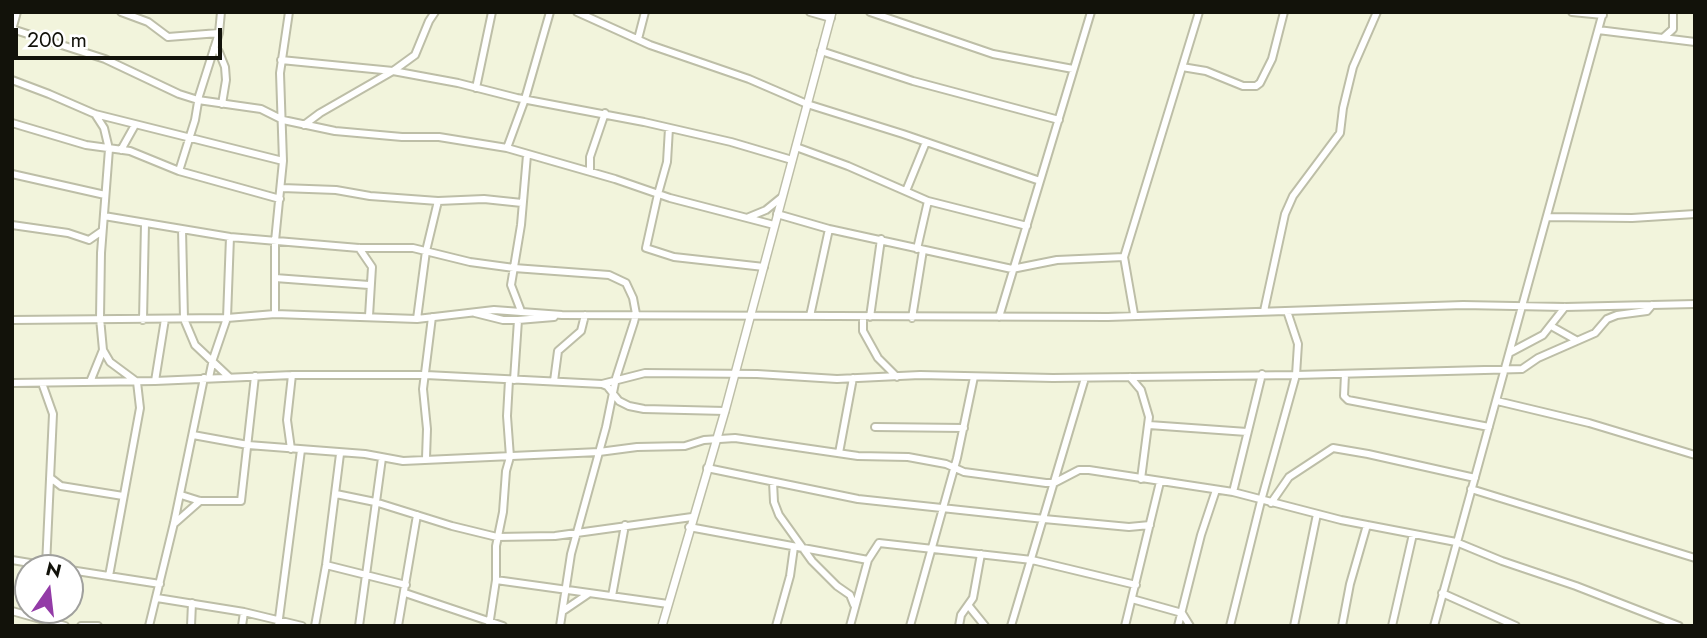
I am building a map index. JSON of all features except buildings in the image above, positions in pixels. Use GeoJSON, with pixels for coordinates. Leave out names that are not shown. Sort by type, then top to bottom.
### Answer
{"type":"FeatureCollection","features":[{"type":"Feature","properties":{"kind":"street"},"geometry":{"type":"LineString","coordinates":[[17,12],[12,30],[105,59],[179,94],[198,100],[261,109],[283,120],[354,133],[462,139],[507,148],[590,171],[658,194],[774,225]]}},
{"type":"Feature","properties":{"kind":"street"},"geometry":{"type":"LineString","coordinates":[[179,171],[219,33],[221,12]]}},
{"type":"Feature","properties":{"kind":"street"},"geometry":{"type":"LineString","coordinates":[[275,314],[275,241],[283,161],[281,60],[289,12]]}},
{"type":"Feature","properties":{"kind":"street"},"geometry":{"type":"LineString","coordinates":[[304,125],[415,55],[435,12]]}},
{"type":"Feature","properties":{"kind":"street"},"geometry":{"type":"LineString","coordinates":[[476,88],[492,12]]}},
{"type":"Feature","properties":{"kind":"street"},"geometry":{"type":"LineString","coordinates":[[507,148],[550,12]]}},
{"type":"Feature","properties":{"kind":"street"},"geometry":{"type":"LineString","coordinates":[[578,12],[638,39],[777,89],[807,104],[1040,181]]}},
{"type":"Feature","properties":{"kind":"street"},"geometry":{"type":"LineString","coordinates":[[638,39],[645,12]]}},
{"type":"Feature","properties":{"kind":"street"},"geometry":{"type":"LineString","coordinates":[[662,626],[752,314],[831,15],[810,12]]}},
{"type":"Feature","properties":{"kind":"street"},"geometry":{"type":"LineString","coordinates":[[870,12],[993,54],[1073,69]]}},
{"type":"Feature","properties":{"kind":"street"},"geometry":{"type":"LineString","coordinates":[[999,317],[1091,12]]}},
{"type":"Feature","properties":{"kind":"street"},"geometry":{"type":"LineString","coordinates":[[1134,314],[1124,257],[1199,12]]}},
{"type":"Feature","properties":{"kind":"street"},"geometry":{"type":"LineString","coordinates":[[1182,67],[1206,71],[1242,86],[1256,86],[1272,59],[1284,12]]}},
{"type":"Feature","properties":{"kind":"street"},"geometry":{"type":"LineString","coordinates":[[1264,311],[1285,214],[1298,188],[1340,133],[1353,68],[1377,12]]}},
{"type":"Feature","properties":{"kind":"street"},"geometry":{"type":"LineString","coordinates":[[1434,626],[1603,13],[1572,12]]}},
{"type":"Feature","properties":{"kind":"street"},"geometry":{"type":"LineString","coordinates":[[1663,38],[1674,29],[1673,12]]}},
{"type":"Feature","properties":{"kind":"street"},"geometry":{"type":"LineString","coordinates":[[125,13],[148,22],[168,37],[219,33]]}},
{"type":"Feature","properties":{"kind":"street"},"geometry":{"type":"LineString","coordinates":[[1598,30],[1695,42]]}},
{"type":"Feature","properties":{"kind":"street"},"geometry":{"type":"LineString","coordinates":[[214,48],[219,52],[225,68],[222,104]]}},
{"type":"Feature","properties":{"kind":"street"},"geometry":{"type":"LineString","coordinates":[[821,51],[913,81],[1059,120]]}},
{"type":"Feature","properties":{"kind":"street"},"geometry":{"type":"LineString","coordinates":[[281,60],[393,71],[605,113],[731,142],[792,160]]}},
{"type":"Feature","properties":{"kind":"street"},"geometry":{"type":"LineString","coordinates":[[12,80],[50,93],[95,114],[283,161]]}},
{"type":"Feature","properties":{"kind":"street"},"geometry":{"type":"LineString","coordinates":[[590,171],[590,157],[605,113]]}},
{"type":"Feature","properties":{"kind":"street"},"geometry":{"type":"LineString","coordinates":[[95,114],[104,128],[109,149],[102,231],[100,318],[103,350],[110,362],[137,382]]}},
{"type":"Feature","properties":{"kind":"street"},"geometry":{"type":"LineString","coordinates":[[12,123],[86,145],[143,155],[179,171],[280,199]]}},
{"type":"Feature","properties":{"kind":"street"},"geometry":{"type":"LineString","coordinates":[[121,150],[135,125]]}},
{"type":"Feature","properties":{"kind":"street"},"geometry":{"type":"LineString","coordinates":[[669,128],[669,153],[645,243],[649,250],[682,258],[764,267]]}},
{"type":"Feature","properties":{"kind":"street"},"geometry":{"type":"LineString","coordinates":[[905,191],[926,142]]}},
{"type":"Feature","properties":{"kind":"street"},"geometry":{"type":"LineString","coordinates":[[796,147],[848,166],[928,201],[1027,226]]}},
{"type":"Feature","properties":{"kind":"street"},"geometry":{"type":"LineString","coordinates":[[521,311],[511,285],[521,225],[527,155]]}},
{"type":"Feature","properties":{"kind":"street"},"geometry":{"type":"LineString","coordinates":[[12,174],[105,195]]}},
{"type":"Feature","properties":{"kind":"street"},"geometry":{"type":"LineString","coordinates":[[282,188],[336,190],[370,196],[438,201],[484,198],[522,203]]}},
{"type":"Feature","properties":{"kind":"street"},"geometry":{"type":"LineString","coordinates":[[747,218],[766,210],[782,197]]}},
{"type":"Feature","properties":{"kind":"street"},"geometry":{"type":"LineString","coordinates":[[417,319],[426,251],[438,201]]}},
{"type":"Feature","properties":{"kind":"street"},"geometry":{"type":"LineString","coordinates":[[912,318],[928,201]]}},
{"type":"Feature","properties":{"kind":"street"},"geometry":{"type":"LineString","coordinates":[[777,214],[830,229],[1012,269],[1057,260],[1124,257]]}},
{"type":"Feature","properties":{"kind":"street"},"geometry":{"type":"LineString","coordinates":[[1547,217],[1632,218],[1695,214]]}},
{"type":"Feature","properties":{"kind":"street"},"geometry":{"type":"LineString","coordinates":[[104,216],[230,237],[359,248],[413,248],[470,262],[616,276],[629,287],[636,314],[571,554],[560,626]]}},
{"type":"Feature","properties":{"kind":"street"},"geometry":{"type":"LineString","coordinates":[[143,320],[145,223]]}},
{"type":"Feature","properties":{"kind":"street"},"geometry":{"type":"LineString","coordinates":[[12,225],[68,233],[89,240],[102,231]]}},
{"type":"Feature","properties":{"kind":"street"},"geometry":{"type":"LineString","coordinates":[[182,229],[184,318],[195,345],[213,359],[229,377]]}},
{"type":"Feature","properties":{"kind":"street"},"geometry":{"type":"LineString","coordinates":[[810,316],[830,229]]}},
{"type":"Feature","properties":{"kind":"street"},"geometry":{"type":"LineString","coordinates":[[149,626],[207,378],[227,318],[230,237]]}},
{"type":"Feature","properties":{"kind":"street"},"geometry":{"type":"LineString","coordinates":[[881,239],[863,331],[878,358],[897,377]]}},
{"type":"Feature","properties":{"kind":"street"},"geometry":{"type":"LineString","coordinates":[[359,248],[371,264],[369,316]]}},
{"type":"Feature","properties":{"kind":"street"},"geometry":{"type":"LineString","coordinates":[[275,278],[369,285]]}},
{"type":"Feature","properties":{"kind":"street"},"geometry":{"type":"LineString","coordinates":[[12,320],[143,320],[275,314],[417,319],[470,311],[521,311],[562,315],[1108,317],[1463,304],[1524,307],[1695,304]]}},
{"type":"Feature","properties":{"kind":"street"},"geometry":{"type":"LineString","coordinates":[[12,383],[137,382],[292,375],[426,375],[602,384],[645,373],[735,373],[813,379],[919,375],[1085,378],[1506,369],[1525,368],[1538,358],[1595,333],[1607,319],[1647,311],[1652,305]]}},
{"type":"Feature","properties":{"kind":"street"},"geometry":{"type":"LineString","coordinates":[[1511,352],[1531,343],[1551,326],[1565,307]]}},
{"type":"Feature","properties":{"kind":"street"},"geometry":{"type":"LineString","coordinates":[[1230,626],[1296,375],[1298,344],[1287,310]]}},
{"type":"Feature","properties":{"kind":"street"},"geometry":{"type":"LineString","coordinates":[[470,311],[495,318],[518,320],[562,315]]}},
{"type":"Feature","properties":{"kind":"street"},"geometry":{"type":"LineString","coordinates":[[554,381],[558,351],[579,334],[585,315]]}},
{"type":"Feature","properties":{"kind":"street"},"geometry":{"type":"LineString","coordinates":[[426,458],[427,429],[423,389],[432,317]]}},
{"type":"Feature","properties":{"kind":"street"},"geometry":{"type":"LineString","coordinates":[[155,381],[165,319]]}},
{"type":"Feature","properties":{"kind":"street"},"geometry":{"type":"LineString","coordinates":[[489,624],[496,580],[497,537],[510,457],[507,416],[518,320]]}},
{"type":"Feature","properties":{"kind":"street"},"geometry":{"type":"LineString","coordinates":[[1551,326],[1576,340]]}},
{"type":"Feature","properties":{"kind":"street"},"geometry":{"type":"LineString","coordinates":[[90,382],[103,350]]}},
{"type":"Feature","properties":{"kind":"street"},"geometry":{"type":"LineString","coordinates":[[1233,492],[1262,374]]}},
{"type":"Feature","properties":{"kind":"street"},"geometry":{"type":"LineString","coordinates":[[1345,374],[1345,396],[1348,400],[1489,427]]}},
{"type":"Feature","properties":{"kind":"street"},"geometry":{"type":"LineString","coordinates":[[290,449],[287,420],[292,375]]}},
{"type":"Feature","properties":{"kind":"street"},"geometry":{"type":"LineString","coordinates":[[181,495],[200,501],[241,501],[255,376]]}},
{"type":"Feature","properties":{"kind":"street"},"geometry":{"type":"LineString","coordinates":[[910,626],[954,467],[974,377]]}},
{"type":"Feature","properties":{"kind":"street"},"geometry":{"type":"LineString","coordinates":[[1130,377],[1141,390],[1149,425],[1141,479]]}},
{"type":"Feature","properties":{"kind":"street"},"geometry":{"type":"LineString","coordinates":[[839,453],[853,378]]}},
{"type":"Feature","properties":{"kind":"street"},"geometry":{"type":"LineString","coordinates":[[1010,626],[1085,378]]}},
{"type":"Feature","properties":{"kind":"street"},"geometry":{"type":"LineString","coordinates":[[109,576],[138,420],[137,382]]}},
{"type":"Feature","properties":{"kind":"street"},"geometry":{"type":"LineString","coordinates":[[42,383],[53,414],[47,554]]}},
{"type":"Feature","properties":{"kind":"street"},"geometry":{"type":"LineString","coordinates":[[602,384],[624,404],[644,409],[725,411]]}},
{"type":"Feature","properties":{"kind":"street"},"geometry":{"type":"LineString","coordinates":[[1497,401],[1589,423],[1695,455]]}},
{"type":"Feature","properties":{"kind":"street"},"geometry":{"type":"LineString","coordinates":[[1149,425],[1247,432]]}},
{"type":"Feature","properties":{"kind":"street"},"geometry":{"type":"LineString","coordinates":[[875,427],[964,428]]}},
{"type":"Feature","properties":{"kind":"street"},"geometry":{"type":"LineString","coordinates":[[193,435],[248,445],[365,454],[403,461],[600,452],[636,447],[685,446],[717,438],[735,438],[874,457],[908,457],[954,467],[964,472],[1054,483],[1079,470],[1233,492],[1317,514],[1456,542],[1576,586],[1662,623],[1679,626]]}},
{"type":"Feature","properties":{"kind":"street"},"geometry":{"type":"LineString","coordinates":[[1271,503],[1289,477],[1334,448],[1475,478]]}},
{"type":"Feature","properties":{"kind":"street"},"geometry":{"type":"LineString","coordinates":[[279,623],[301,450]]}},
{"type":"Feature","properties":{"kind":"street"},"geometry":{"type":"LineString","coordinates":[[315,626],[326,565],[340,454]]}},
{"type":"Feature","properties":{"kind":"street"},"geometry":{"type":"LineString","coordinates":[[359,626],[382,458]]}},
{"type":"Feature","properties":{"kind":"street"},"geometry":{"type":"LineString","coordinates":[[707,468],[858,499],[1129,527],[1150,525]]}},
{"type":"Feature","properties":{"kind":"street"},"geometry":{"type":"LineString","coordinates":[[51,478],[61,486],[123,496]]}},
{"type":"Feature","properties":{"kind":"street"},"geometry":{"type":"LineString","coordinates":[[773,482],[774,502],[779,516],[825,574],[850,594],[854,605]]}},
{"type":"Feature","properties":{"kind":"street"},"geometry":{"type":"LineString","coordinates":[[1125,626],[1160,482]]}},
{"type":"Feature","properties":{"kind":"street"},"geometry":{"type":"LineString","coordinates":[[1471,489],[1695,558]]}},
{"type":"Feature","properties":{"kind":"street"},"geometry":{"type":"LineString","coordinates":[[1178,626],[1201,535],[1216,490]]}},
{"type":"Feature","properties":{"kind":"street"},"geometry":{"type":"LineString","coordinates":[[335,494],[375,502],[497,537],[540,537],[692,517]]}},
{"type":"Feature","properties":{"kind":"street"},"geometry":{"type":"LineString","coordinates":[[174,523],[200,501]]}},
{"type":"Feature","properties":{"kind":"street"},"geometry":{"type":"LineString","coordinates":[[1294,626],[1317,514]]}},
{"type":"Feature","properties":{"kind":"street"},"geometry":{"type":"LineString","coordinates":[[398,626],[417,515]]}},
{"type":"Feature","properties":{"kind":"street"},"geometry":{"type":"LineString","coordinates":[[612,596],[625,525]]}},
{"type":"Feature","properties":{"kind":"street"},"geometry":{"type":"LineString","coordinates":[[1342,626],[1350,584],[1367,525]]}},
{"type":"Feature","properties":{"kind":"street"},"geometry":{"type":"LineString","coordinates":[[689,527],[868,560]]}},
{"type":"Feature","properties":{"kind":"street"},"geometry":{"type":"LineString","coordinates":[[1392,626],[1413,534]]}},
{"type":"Feature","properties":{"kind":"street"},"geometry":{"type":"LineString","coordinates":[[850,626],[868,560],[879,543],[1032,560],[1136,585]]}},
{"type":"Feature","properties":{"kind":"street"},"geometry":{"type":"LineString","coordinates":[[776,626],[790,576],[794,547]]}},
{"type":"Feature","properties":{"kind":"street"},"geometry":{"type":"LineString","coordinates":[[958,626],[961,615],[973,598],[981,554]]}},
{"type":"Feature","properties":{"kind":"street"},"geometry":{"type":"LineString","coordinates":[[849,557],[859,565],[864,574]]}},
{"type":"Feature","properties":{"kind":"street"},"geometry":{"type":"LineString","coordinates":[[326,565],[366,574],[489,624],[503,626]]}},
{"type":"Feature","properties":{"kind":"street"},"geometry":{"type":"LineString","coordinates":[[84,572],[160,584]]}},
{"type":"Feature","properties":{"kind":"street"},"geometry":{"type":"LineString","coordinates":[[496,580],[668,604]]}},
{"type":"Feature","properties":{"kind":"street"},"geometry":{"type":"LineString","coordinates":[[1442,593],[1516,626]]}},
{"type":"Feature","properties":{"kind":"street"},"geometry":{"type":"LineString","coordinates":[[562,612],[588,594]]}},
{"type":"Feature","properties":{"kind":"street"},"geometry":{"type":"LineString","coordinates":[[157,598],[244,612],[279,623],[302,626]]}},
{"type":"Feature","properties":{"kind":"street"},"geometry":{"type":"LineString","coordinates":[[1132,599],[1182,613],[1190,626]]}},
{"type":"Feature","properties":{"kind":"street"},"geometry":{"type":"LineString","coordinates":[[191,626],[192,603]]}},
{"type":"Feature","properties":{"kind":"street"},"geometry":{"type":"LineString","coordinates":[[968,606],[985,626]]}},
{"type":"Feature","properties":{"kind":"street"},"geometry":{"type":"LineString","coordinates":[[12,611],[65,626]]}},
{"type":"Feature","properties":{"kind":"street"},"geometry":{"type":"LineString","coordinates":[[242,626],[244,612]]}},
{"type":"Feature","properties":{"kind":"street"},"geometry":{"type":"LineString","coordinates":[[81,626],[98,626]]}}]}
